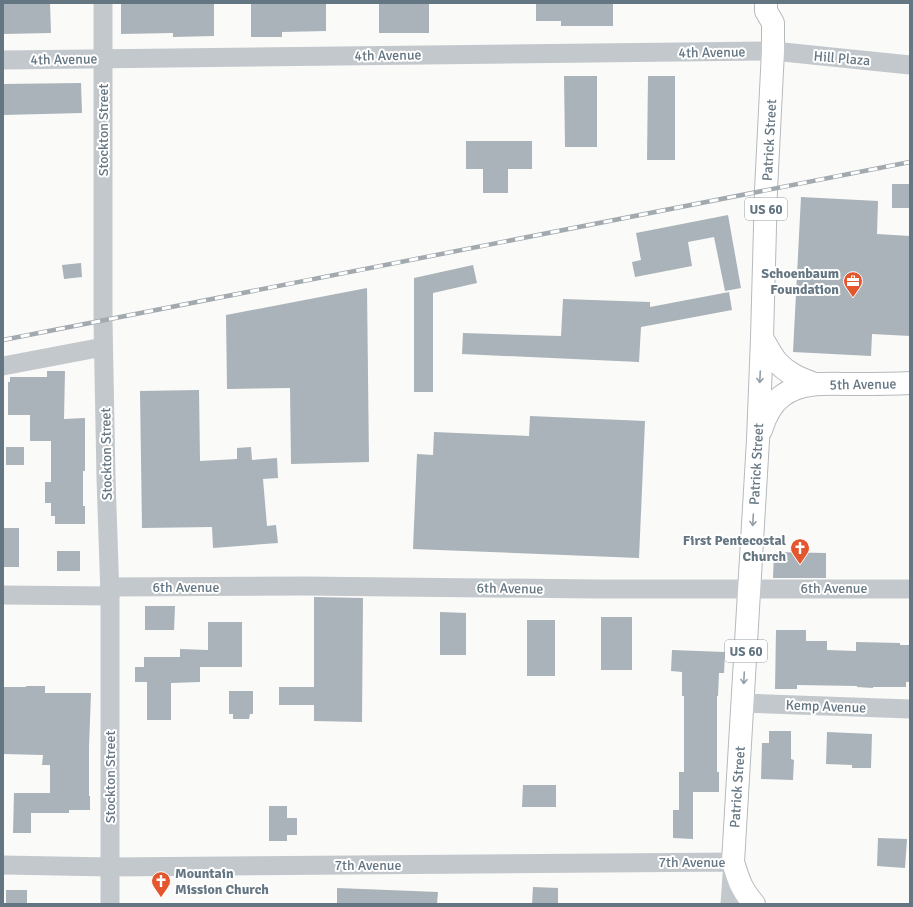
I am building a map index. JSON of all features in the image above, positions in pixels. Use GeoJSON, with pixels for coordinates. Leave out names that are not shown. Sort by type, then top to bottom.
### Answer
{"type":"FeatureCollection","features":[{"type":"Feature","properties":{"kind":"main road","name":"Patrick Street"},"geometry":{"type":"LineString","coordinates":[[766,3],[766,11],[774,24]]}},
{"type":"Feature","properties":{"kind":"main road","name":"Patrick Street"},"geometry":{"type":"LineString","coordinates":[[733,862],[758,440],[766,190],[774,24],[782,10],[782,3]]}},
{"type":"Feature","properties":{"kind":"main road"},"geometry":{"type":"LineString","coordinates":[[762,338],[777,362],[799,378],[816,384]]}},
{"type":"Feature","properties":{"kind":"main road","name":"5th Avenue"},"geometry":{"type":"LineString","coordinates":[[816,384],[910,383]]}},
{"type":"Feature","properties":{"kind":"main road"},"geometry":{"type":"LineString","coordinates":[[758,440],[768,413],[781,396],[794,389],[816,384]]}},
{"type":"Feature","properties":{"kind":"main road","name":"US 60"},"geometry":{"type":"LineString","coordinates":[[733,862],[740,884],[746,895],[754,904]]}},
{"type":"Feature","properties":{"kind":"street","name":"Stockton Street"},"geometry":{"type":"LineString","coordinates":[[103,3],[103,346],[110,592],[110,904]]}},
{"type":"Feature","properties":{"kind":"street","name":"4th Avenue"},"geometry":{"type":"LineString","coordinates":[[3,60],[773,51]]}},
{"type":"Feature","properties":{"kind":"street","name":"Hill Plaza"},"geometry":{"type":"LineString","coordinates":[[773,51],[910,65]]}},
{"type":"Feature","properties":{"kind":"street"},"geometry":{"type":"LineString","coordinates":[[3,366],[103,346]]}},
{"type":"Feature","properties":{"kind":"street","name":"6th Avenue"},"geometry":{"type":"LineString","coordinates":[[3,595],[303,586],[595,589],[910,588]]}},
{"type":"Feature","properties":{"kind":"street","name":"Kemp Avenue"},"geometry":{"type":"LineString","coordinates":[[743,703],[910,708]]}},
{"type":"Feature","properties":{"kind":"street","name":"7th Avenue"},"geometry":{"type":"LineString","coordinates":[[3,865],[110,867],[733,862]]}},
{"type":"Feature","properties":{"kind":"street","name":"Patrick Street"},"geometry":{"type":"LineString","coordinates":[[730,904],[733,862]]}},
{"type":"Feature","properties":{"kind":"building"},"geometry":{"type":"Polygon","coordinates":[[[3,3],[50,3],[51,33],[3,34],[3,3]]]}},
{"type":"Feature","properties":{"kind":"building"},"geometry":{"type":"Polygon","coordinates":[[[121,3],[214,3],[214,36],[173,37],[173,33],[121,34],[121,3]]]}},
{"type":"Feature","properties":{"kind":"building"},"geometry":{"type":"Polygon","coordinates":[[[251,3],[326,3],[326,31],[282,32],[282,37],[251,37],[251,3]]]}},
{"type":"Feature","properties":{"kind":"building"},"geometry":{"type":"Polygon","coordinates":[[[379,3],[429,3],[429,33],[379,33],[379,3]]]}},
{"type":"Feature","properties":{"kind":"building"},"geometry":{"type":"Polygon","coordinates":[[[536,3],[613,3],[613,26],[561,26],[561,21],[536,21],[536,3]]]}},
{"type":"Feature","properties":{"kind":"building"},"geometry":{"type":"Polygon","coordinates":[[[564,76],[597,76],[597,147],[565,147],[564,76]]]}},
{"type":"Feature","properties":{"kind":"building"},"geometry":{"type":"Polygon","coordinates":[[[648,76],[675,76],[675,160],[647,160],[648,76]]]}},
{"type":"Feature","properties":{"kind":"building"},"geometry":{"type":"Polygon","coordinates":[[[81,83],[82,113],[3,115],[3,84],[81,83]]]}},
{"type":"Feature","properties":{"kind":"building"},"geometry":{"type":"Polygon","coordinates":[[[466,141],[532,141],[532,169],[508,169],[508,193],[483,193],[483,169],[466,169],[466,141]]]}},
{"type":"Feature","properties":{"kind":"building"},"geometry":{"type":"Polygon","coordinates":[[[892,184],[910,184],[910,208],[892,208],[892,184]]]}},
{"type":"Feature","properties":{"kind":"building","name":"Schoenbaum Foundation"},"geometry":{"type":"Polygon","coordinates":[[[801,197],[878,201],[877,234],[910,236],[910,336],[872,334],[871,356],[793,352],[801,197]]]}},
{"type":"Feature","properties":{"kind":"building"},"geometry":{"type":"Polygon","coordinates":[[[728,215],[741,288],[725,291],[714,237],[688,242],[692,266],[635,277],[632,262],[641,260],[636,233],[728,215]]]}},
{"type":"Feature","properties":{"kind":"building"},"geometry":{"type":"Polygon","coordinates":[[[81,263],[82,277],[64,279],[62,265],[81,263]]]}},
{"type":"Feature","properties":{"kind":"building"},"geometry":{"type":"Polygon","coordinates":[[[473,265],[477,283],[433,293],[433,392],[414,392],[414,278],[473,265]]]}},
{"type":"Feature","properties":{"kind":"building"},"geometry":{"type":"Polygon","coordinates":[[[367,288],[369,462],[291,464],[290,388],[227,389],[226,315],[367,288]]]}},
{"type":"Feature","properties":{"kind":"building"},"geometry":{"type":"Polygon","coordinates":[[[729,292],[732,310],[641,327],[639,362],[462,354],[463,333],[561,336],[563,299],[650,302],[650,307],[729,292]]]}},
{"type":"Feature","properties":{"kind":"building"},"geometry":{"type":"Polygon","coordinates":[[[47,371],[65,371],[64,419],[85,418],[85,471],[83,471],[83,506],[85,506],[85,524],[55,524],[55,516],[51,516],[51,503],[45,503],[45,482],[51,482],[51,441],[30,441],[30,415],[8,415],[8,382],[10,382],[10,377],[47,377],[47,371]]]}},
{"type":"Feature","properties":{"kind":"building"},"geometry":{"type":"Polygon","coordinates":[[[199,390],[200,461],[237,459],[237,448],[251,447],[252,460],[277,458],[278,478],[263,479],[267,526],[276,525],[278,543],[213,548],[212,527],[142,528],[140,391],[199,390]]]}},
{"type":"Feature","properties":{"kind":"building"},"geometry":{"type":"Polygon","coordinates":[[[530,416],[645,421],[639,558],[413,549],[417,454],[433,455],[434,432],[529,436],[530,416]]]}},
{"type":"Feature","properties":{"kind":"building"},"geometry":{"type":"Polygon","coordinates":[[[6,447],[24,447],[24,465],[6,465],[6,447]]]}},
{"type":"Feature","properties":{"kind":"building"},"geometry":{"type":"Polygon","coordinates":[[[3,528],[19,528],[19,567],[3,567],[3,528]]]}},
{"type":"Feature","properties":{"kind":"building"},"geometry":{"type":"Polygon","coordinates":[[[57,551],[80,551],[80,571],[57,571],[57,551]]]}},
{"type":"Feature","properties":{"kind":"building","name":"First Pentecostal Church"},"geometry":{"type":"Polygon","coordinates":[[[774,552],[826,553],[826,578],[773,578],[774,552]]]}},
{"type":"Feature","properties":{"kind":"building"},"geometry":{"type":"Polygon","coordinates":[[[314,597],[363,598],[362,722],[314,721],[314,705],[279,705],[279,687],[314,687],[314,597]]]}},
{"type":"Feature","properties":{"kind":"building"},"geometry":{"type":"Polygon","coordinates":[[[145,606],[175,606],[174,630],[145,630],[145,606]]]}},
{"type":"Feature","properties":{"kind":"building"},"geometry":{"type":"Polygon","coordinates":[[[440,612],[466,613],[466,655],[440,655],[440,612]]]}},
{"type":"Feature","properties":{"kind":"building"},"geometry":{"type":"Polygon","coordinates":[[[601,617],[632,617],[632,670],[601,670],[601,617]]]}},
{"type":"Feature","properties":{"kind":"building"},"geometry":{"type":"Polygon","coordinates":[[[527,620],[555,620],[555,676],[527,676],[527,620]]]}},
{"type":"Feature","properties":{"kind":"building"},"geometry":{"type":"Polygon","coordinates":[[[208,622],[242,622],[242,667],[200,667],[200,682],[171,683],[171,720],[147,720],[147,682],[135,682],[135,667],[144,667],[144,657],[180,657],[180,649],[208,650],[208,622]]]}},
{"type":"Feature","properties":{"kind":"building"},"geometry":{"type":"Polygon","coordinates":[[[776,630],[806,630],[806,641],[827,641],[827,650],[856,651],[856,642],[900,643],[900,645],[909,645],[909,682],[906,682],[906,687],[873,688],[857,686],[797,685],[797,689],[775,689],[776,630]]]}},
{"type":"Feature","properties":{"kind":"building"},"geometry":{"type":"Polygon","coordinates":[[[672,650],[725,652],[724,673],[719,673],[717,696],[717,772],[719,772],[719,792],[693,792],[693,839],[673,838],[673,810],[679,810],[679,772],[684,772],[684,696],[682,696],[682,672],[671,671],[672,650]]]}},
{"type":"Feature","properties":{"kind":"building"},"geometry":{"type":"Polygon","coordinates":[[[45,686],[45,693],[91,693],[89,747],[90,810],[69,810],[69,813],[31,813],[31,833],[13,833],[14,793],[50,793],[50,765],[42,765],[43,755],[3,754],[3,687],[45,686]]]}},
{"type":"Feature","properties":{"kind":"building"},"geometry":{"type":"Polygon","coordinates":[[[229,691],[253,691],[253,714],[250,714],[249,719],[233,719],[233,714],[229,714],[229,691]]]}},
{"type":"Feature","properties":{"kind":"building"},"geometry":{"type":"Polygon","coordinates":[[[769,731],[791,731],[791,759],[794,760],[793,780],[761,779],[762,743],[769,743],[769,731]]]}},
{"type":"Feature","properties":{"kind":"building"},"geometry":{"type":"Polygon","coordinates":[[[827,732],[872,734],[871,768],[852,768],[852,765],[826,764],[827,732]]]}},
{"type":"Feature","properties":{"kind":"building"},"geometry":{"type":"Polygon","coordinates":[[[523,785],[556,785],[556,807],[522,807],[523,785]]]}},
{"type":"Feature","properties":{"kind":"building"},"geometry":{"type":"Polygon","coordinates":[[[269,806],[287,806],[287,818],[297,818],[297,835],[287,835],[287,841],[269,841],[269,806]]]}},
{"type":"Feature","properties":{"kind":"building"},"geometry":{"type":"Polygon","coordinates":[[[878,838],[907,839],[905,868],[877,866],[878,838]]]}},
{"type":"Feature","properties":{"kind":"building"},"geometry":{"type":"Polygon","coordinates":[[[533,887],[558,888],[558,904],[532,904],[533,887]]]}},
{"type":"Feature","properties":{"kind":"building"},"geometry":{"type":"Polygon","coordinates":[[[337,888],[438,892],[437,904],[337,904],[337,888]]]}},
{"type":"Feature","properties":{"kind":"building"},"geometry":{"type":"Polygon","coordinates":[[[6,890],[27,890],[27,904],[6,904],[6,890]]]}},
{"type":"Feature","properties":{"kind":"railway"},"geometry":{"type":"LineString","coordinates":[[3,340],[910,162]]}},
{"type":"Feature","properties":{"kind":"place","name":"Schoenbaum Foundation"},"geometry":{"type":"Point","coordinates":[853,298]}},
{"type":"Feature","properties":{"kind":"place","name":"First Pentecostal Church"},"geometry":{"type":"Point","coordinates":[800,565]}},
{"type":"Feature","properties":{"kind":"place","name":"Mountain Mission Church"},"geometry":{"type":"Point","coordinates":[161,898]}}]}
